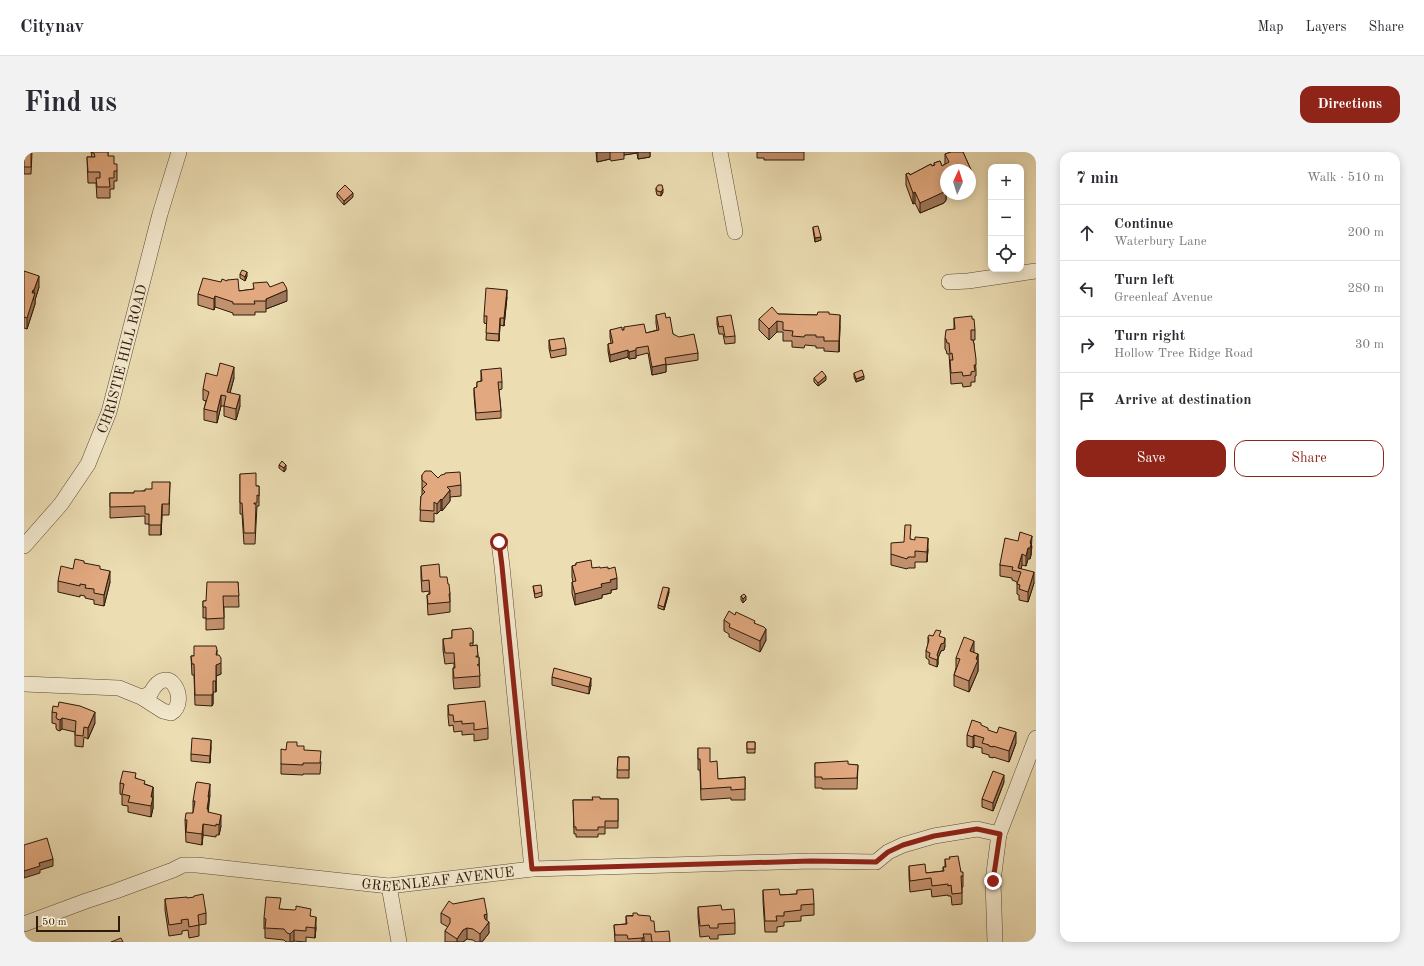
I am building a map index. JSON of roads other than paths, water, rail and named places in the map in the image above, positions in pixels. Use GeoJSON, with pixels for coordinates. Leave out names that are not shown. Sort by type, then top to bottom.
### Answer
{"type":"FeatureCollection","features":[{"type":"Feature","properties":{"kind":"street","name":"CHRISTIE HILL ROAD"},"geometry":{"type":"LineString","coordinates":[[24,546],[62,504],[88,464],[109,412],[160,214],[179,152]]}},
{"type":"Feature","properties":{"kind":"street"},"geometry":{"type":"LineString","coordinates":[[720,152],[735,232]]}},
{"type":"Feature","properties":{"kind":"street"},"geometry":{"type":"LineString","coordinates":[[949,282],[1036,271]]}},
{"type":"Feature","properties":{"kind":"street"},"geometry":{"type":"LineString","coordinates":[[499,542],[532,869]]}},
{"type":"Feature","properties":{"kind":"street"},"geometry":{"type":"LineString","coordinates":[[24,684],[119,688],[141,697]]}},
{"type":"Feature","properties":{"kind":"street"},"geometry":{"type":"LineString","coordinates":[[995,942],[993,881],[1000,834],[1035,743]]}},
{"type":"Feature","properties":{"kind":"street","name":"GREENLEAF AVENUE"},"geometry":{"type":"LineString","coordinates":[[24,924],[86,901],[124,889],[183,865],[198,865],[388,886],[532,869],[811,861],[876,862],[888,852],[903,845],[934,836],[977,829],[1000,834]]}},
{"type":"Feature","properties":{"kind":"street"},"geometry":{"type":"LineString","coordinates":[[388,886],[399,942]]}}]}
